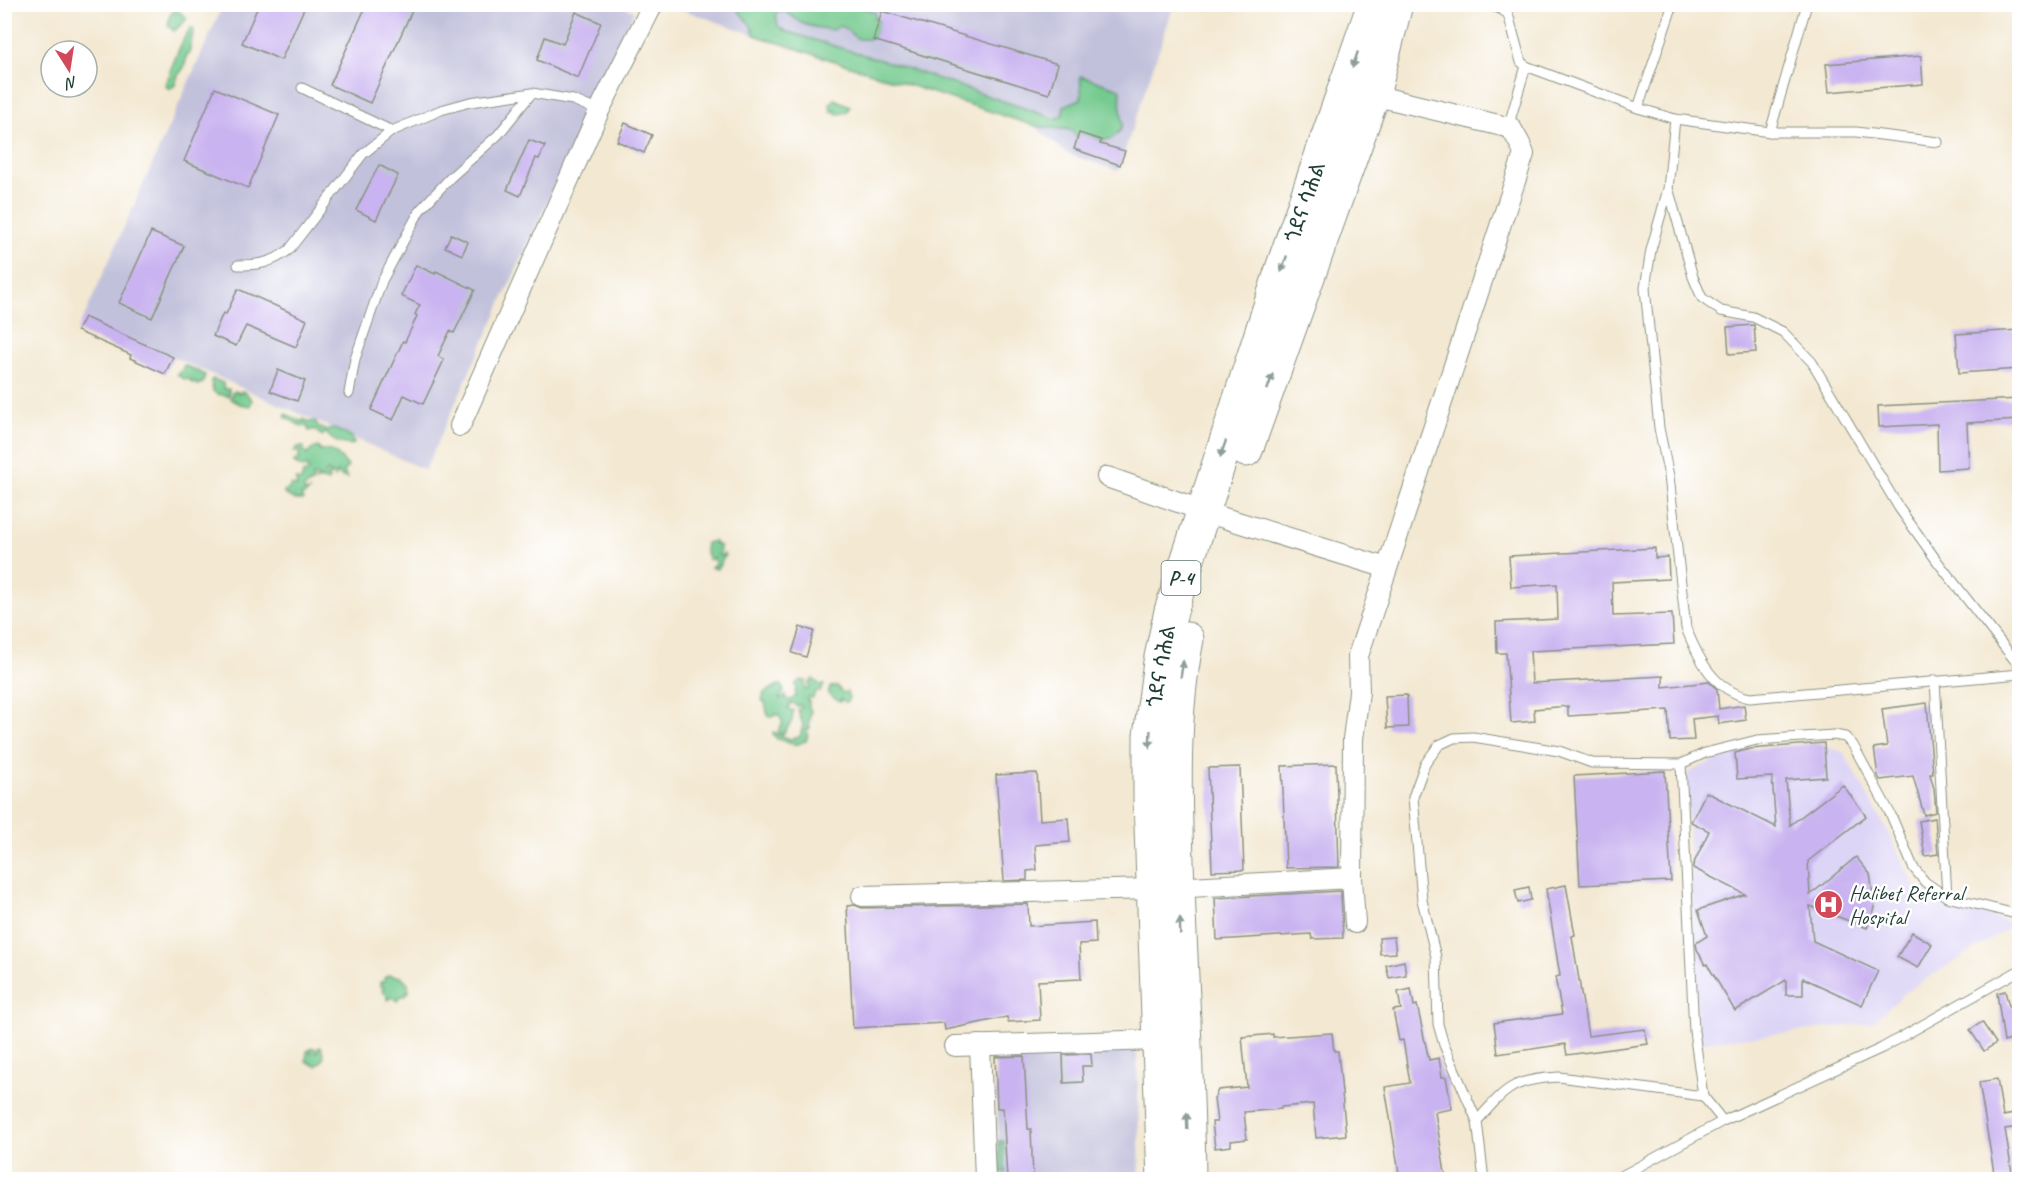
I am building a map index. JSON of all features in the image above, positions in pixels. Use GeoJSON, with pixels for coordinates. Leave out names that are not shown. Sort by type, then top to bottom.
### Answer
{"type":"FeatureCollection","features":[{"type":"Feature","properties":{"kind":"highway","name":"ጎደና ሳሕል"},"geometry":{"type":"LineString","coordinates":[[1189,1179],[1166,888],[1150,799],[1150,736],[1154,701],[1171,611],[1212,514],[1307,237],[1374,4]]}},
{"type":"Feature","properties":{"kind":"highway","name":"ጎደና ሳሕል"},"geometry":{"type":"LineString","coordinates":[[1307,237],[1373,95],[1396,4]]}},
{"type":"Feature","properties":{"kind":"highway","name":"ጎደና ሳሕል"},"geometry":{"type":"LineString","coordinates":[[1164,1179],[1159,1040],[1166,888]]}},
{"type":"Feature","properties":{"kind":"street"},"geometry":{"type":"LineString","coordinates":[[460,426],[599,111],[653,4]]}},
{"type":"Feature","properties":{"kind":"street"},"geometry":{"type":"LineString","coordinates":[[1355,923],[1352,878],[1353,739],[1359,692],[1358,656],[1524,154],[1511,128],[1373,95]]}},
{"type":"Feature","properties":{"kind":"street"},"geometry":{"type":"LineString","coordinates":[[1107,477],[1212,514],[1387,568]]}},
{"type":"Feature","properties":{"kind":"street"},"geometry":{"type":"LineString","coordinates":[[862,896],[1166,888],[1352,878]]}},
{"type":"Feature","properties":{"kind":"street"},"geometry":{"type":"LineString","coordinates":[[955,1046],[1159,1040]]}},
{"type":"Feature","properties":{"kind":"street"},"geometry":{"type":"LineString","coordinates":[[980,1046],[985,1179]]}},
{"type":"Feature","properties":{"kind":"lane"},"geometry":{"type":"LineString","coordinates":[[1489,4],[1508,14],[1521,62],[1526,66],[1638,108],[1675,119],[1770,132],[1856,132],[1938,142]]}},
{"type":"Feature","properties":{"kind":"lane"},"geometry":{"type":"LineString","coordinates":[[1638,108],[1673,4]]}},
{"type":"Feature","properties":{"kind":"lane"},"geometry":{"type":"LineString","coordinates":[[1770,132],[1808,4]]}},
{"type":"Feature","properties":{"kind":"lane"},"geometry":{"type":"LineString","coordinates":[[1511,128],[1511,117],[1526,66]]}},
{"type":"Feature","properties":{"kind":"lane"},"geometry":{"type":"LineString","coordinates":[[302,88],[392,131]]}},
{"type":"Feature","properties":{"kind":"lane"},"geometry":{"type":"LineString","coordinates":[[238,266],[261,265],[276,260],[289,250],[363,154],[392,131],[441,110],[470,102],[532,93],[573,100],[599,111]]}},
{"type":"Feature","properties":{"kind":"lane"},"geometry":{"type":"LineString","coordinates":[[350,393],[355,358],[382,281],[420,210],[498,135],[532,93]]}},
{"type":"Feature","properties":{"kind":"lane"},"geometry":{"type":"LineString","coordinates":[[1675,119],[1668,189],[1651,250],[1645,288],[1659,428],[1669,476],[1686,628],[1695,651],[1713,678],[1734,695],[1750,698],[2019,674]]}},
{"type":"Feature","properties":{"kind":"lane"},"geometry":{"type":"LineString","coordinates":[[1668,189],[1693,277],[1702,298],[1721,311],[1753,317],[1783,332],[1812,362],[1899,508],[1936,561],[2019,667]]}},
{"type":"Feature","properties":{"kind":"lane"},"geometry":{"type":"LineString","coordinates":[[1935,680],[1947,897]]}},
{"type":"Feature","properties":{"kind":"lane"},"geometry":{"type":"LineString","coordinates":[[1484,1179],[1477,1121],[1444,1045],[1438,1024],[1436,957],[1422,900],[1413,797],[1425,764],[1438,745],[1454,738],[1473,737],[1559,752],[1592,763],[1681,764],[1705,753],[1757,740],[1834,735],[1845,737],[1853,745],[1891,815],[1913,867],[1925,882],[1947,897],[2019,915]]}},
{"type":"Feature","properties":{"kind":"lane"},"geometry":{"type":"LineString","coordinates":[[1681,764],[1694,1031],[1703,1096],[1723,1121]]}},
{"type":"Feature","properties":{"kind":"lane"},"geometry":{"type":"LineString","coordinates":[[1614,1179],[1723,1121],[1882,1048],[2019,970]]}},
{"type":"Feature","properties":{"kind":"lane"},"geometry":{"type":"LineString","coordinates":[[1477,1121],[1500,1095],[1516,1084],[1535,1078],[1559,1077],[1703,1096]]}},
{"type":"Feature","properties":{"kind":"shaded area"},"geometry":{"type":"Polygon","coordinates":[[[619,4],[634,11],[425,470],[84,317],[223,5],[619,4]]]}},
{"type":"Feature","properties":{"kind":"shaded area"},"geometry":{"type":"Polygon","coordinates":[[[669,5],[1174,5],[1118,171],[1066,153],[1035,126],[754,35],[669,5]]]}},
{"type":"Feature","properties":{"kind":"shaded area","name":"Halibet Referral Hospital"},"geometry":{"type":"Polygon","coordinates":[[[1824,746],[1843,752],[1885,826],[1914,885],[2014,925],[1907,991],[1872,1023],[1698,1043],[1686,774],[1732,752],[1824,746]]]}},
{"type":"Feature","properties":{"kind":"shaded area"},"geometry":{"type":"Polygon","coordinates":[[[1133,1050],[1137,1055],[1140,1179],[1000,1179],[995,1056],[1133,1050]]]}},
{"type":"Feature","properties":{"kind":"green space"},"geometry":{"type":"Polygon","coordinates":[[[729,5],[851,5],[875,12],[875,19],[879,21],[874,38],[865,39],[856,38],[845,28],[839,26],[834,30],[817,28],[804,24],[785,12],[778,11],[776,15],[778,26],[785,31],[894,64],[1056,119],[1062,116],[1064,106],[1081,99],[1081,76],[1120,89],[1122,126],[1111,139],[1101,140],[1080,134],[1078,138],[1071,130],[1035,126],[754,35],[752,27],[736,7],[729,5]]]}},
{"type":"Feature","properties":{"kind":"green space"},"geometry":{"type":"Polygon","coordinates":[[[177,10],[186,17],[186,20],[174,31],[168,26],[170,14],[177,10]]]}},
{"type":"Feature","properties":{"kind":"green space"},"geometry":{"type":"Polygon","coordinates":[[[191,28],[194,29],[189,54],[186,56],[175,85],[169,89],[166,86],[167,78],[170,76],[182,42],[191,28]]]}},
{"type":"Feature","properties":{"kind":"green space"},"geometry":{"type":"Polygon","coordinates":[[[834,99],[850,106],[848,112],[835,113],[836,109],[831,112],[830,104],[834,99]]]}},
{"type":"Feature","properties":{"kind":"green space"},"geometry":{"type":"Polygon","coordinates":[[[184,365],[205,375],[203,383],[197,385],[177,374],[184,365]]]}},
{"type":"Feature","properties":{"kind":"green space"},"geometry":{"type":"Polygon","coordinates":[[[213,379],[223,383],[224,389],[229,389],[229,396],[213,391],[211,381],[213,379]]]}},
{"type":"Feature","properties":{"kind":"green space"},"geometry":{"type":"Polygon","coordinates":[[[235,391],[246,393],[252,400],[250,406],[231,399],[235,391]]]}},
{"type":"Feature","properties":{"kind":"green space"},"geometry":{"type":"Polygon","coordinates":[[[286,414],[303,422],[304,419],[309,422],[315,421],[326,431],[332,428],[352,437],[354,444],[338,442],[326,432],[322,436],[314,429],[309,431],[307,426],[301,426],[285,417],[286,414]]]}},
{"type":"Feature","properties":{"kind":"green space"},"geometry":{"type":"Polygon","coordinates":[[[297,447],[304,447],[303,450],[307,455],[318,447],[320,450],[329,450],[336,454],[348,466],[344,472],[347,478],[340,476],[337,472],[335,478],[327,471],[328,481],[321,480],[321,478],[316,481],[317,477],[313,477],[313,482],[304,488],[304,492],[309,491],[301,495],[303,500],[296,500],[284,494],[284,491],[291,485],[297,487],[296,480],[301,481],[303,474],[309,471],[306,466],[303,468],[295,464],[294,461],[299,460],[299,451],[294,452],[297,447]]]}},
{"type":"Feature","properties":{"kind":"green space"},"geometry":{"type":"Polygon","coordinates":[[[713,541],[720,546],[719,556],[724,554],[725,556],[717,569],[711,567],[715,565],[714,558],[709,560],[705,550],[706,543],[713,541]]]}},
{"type":"Feature","properties":{"kind":"green space"},"geometry":{"type":"Polygon","coordinates":[[[813,679],[820,685],[824,685],[820,692],[816,691],[813,698],[808,697],[807,700],[811,710],[810,728],[807,730],[806,741],[790,744],[777,739],[773,732],[790,739],[800,737],[803,725],[798,710],[802,707],[791,703],[788,708],[793,710],[792,721],[784,733],[779,734],[778,731],[783,723],[778,714],[768,716],[762,700],[764,693],[782,685],[784,692],[779,698],[785,696],[786,699],[791,700],[796,696],[795,685],[800,680],[806,681],[804,683],[806,690],[810,688],[808,684],[813,679]]]}},
{"type":"Feature","properties":{"kind":"green space"},"geometry":{"type":"Polygon","coordinates":[[[837,686],[842,693],[847,692],[849,698],[847,702],[841,699],[840,702],[828,694],[830,687],[837,686]]]}},
{"type":"Feature","properties":{"kind":"green space"},"geometry":{"type":"Polygon","coordinates":[[[388,975],[402,977],[408,983],[409,992],[399,997],[397,1001],[392,997],[387,1000],[387,995],[382,991],[384,987],[380,986],[380,982],[385,981],[384,978],[388,975]]]}},
{"type":"Feature","properties":{"kind":"green space"},"geometry":{"type":"Polygon","coordinates":[[[321,1047],[324,1056],[321,1062],[316,1066],[306,1061],[307,1051],[311,1053],[311,1048],[315,1048],[316,1053],[321,1047]]]}},
{"type":"Feature","properties":{"kind":"green space"},"geometry":{"type":"Polygon","coordinates":[[[998,1141],[1008,1144],[1009,1173],[1000,1172],[998,1141]]]}},
{"type":"Feature","properties":{"kind":"building"},"geometry":{"type":"Polygon","coordinates":[[[259,4],[306,4],[281,60],[242,43],[259,4]]]}},
{"type":"Feature","properties":{"kind":"building"},"geometry":{"type":"Polygon","coordinates":[[[367,4],[415,4],[370,103],[330,85],[367,4]]]}},
{"type":"Feature","properties":{"kind":"building"},"geometry":{"type":"Polygon","coordinates":[[[882,11],[1058,64],[1049,94],[873,40],[882,11]]]}},
{"type":"Feature","properties":{"kind":"building"},"geometry":{"type":"Polygon","coordinates":[[[576,12],[601,23],[578,78],[537,60],[545,37],[563,44],[576,12]]]}},
{"type":"Feature","properties":{"kind":"building"},"geometry":{"type":"Polygon","coordinates":[[[1921,56],[1923,84],[1829,92],[1826,64],[1921,56]]]}},
{"type":"Feature","properties":{"kind":"building"},"geometry":{"type":"Polygon","coordinates":[[[215,88],[279,115],[248,188],[184,161],[215,88]]]}},
{"type":"Feature","properties":{"kind":"building"},"geometry":{"type":"Polygon","coordinates":[[[625,123],[652,135],[644,153],[617,141],[625,123]]]}},
{"type":"Feature","properties":{"kind":"building"},"geometry":{"type":"Polygon","coordinates":[[[1079,133],[1101,140],[1100,144],[1125,151],[1120,165],[1074,149],[1079,133]]]}},
{"type":"Feature","properties":{"kind":"building"},"geometry":{"type":"Polygon","coordinates":[[[529,140],[545,146],[539,159],[536,158],[520,196],[507,190],[529,140]]]}},
{"type":"Feature","properties":{"kind":"building"},"geometry":{"type":"Polygon","coordinates":[[[379,165],[398,175],[376,220],[356,210],[379,165]]]}},
{"type":"Feature","properties":{"kind":"building"},"geometry":{"type":"Polygon","coordinates":[[[151,232],[184,246],[152,318],[119,303],[151,232]]]}},
{"type":"Feature","properties":{"kind":"building"},"geometry":{"type":"Polygon","coordinates":[[[451,234],[468,242],[462,255],[445,247],[451,234]]]}},
{"type":"Feature","properties":{"kind":"building"},"geometry":{"type":"Polygon","coordinates":[[[416,265],[435,274],[436,271],[475,290],[454,333],[450,331],[438,356],[444,360],[423,404],[404,395],[393,420],[371,410],[417,316],[415,314],[420,305],[401,296],[416,265]]]}},
{"type":"Feature","properties":{"kind":"building"},"geometry":{"type":"Polygon","coordinates":[[[238,289],[307,320],[296,347],[246,326],[236,346],[213,336],[223,313],[226,314],[238,289]]]}},
{"type":"Feature","properties":{"kind":"building"},"geometry":{"type":"Polygon","coordinates":[[[84,317],[173,357],[165,374],[130,358],[131,355],[77,331],[84,317]]]}},
{"type":"Feature","properties":{"kind":"building"},"geometry":{"type":"Polygon","coordinates":[[[1754,325],[1756,352],[1729,354],[1727,327],[1754,325]]]}},
{"type":"Feature","properties":{"kind":"building"},"geometry":{"type":"Polygon","coordinates":[[[2019,330],[2019,369],[1959,373],[1956,334],[2019,330]]]}},
{"type":"Feature","properties":{"kind":"building"},"geometry":{"type":"Polygon","coordinates":[[[278,370],[305,381],[297,401],[270,391],[278,370]]]}},
{"type":"Feature","properties":{"kind":"building"},"geometry":{"type":"Polygon","coordinates":[[[2019,399],[2019,420],[1967,423],[1969,468],[1938,470],[1937,424],[1879,427],[1878,406],[2019,399]]]}},
{"type":"Feature","properties":{"kind":"building"},"geometry":{"type":"Polygon","coordinates":[[[1655,548],[1655,558],[1668,557],[1669,579],[1612,582],[1613,616],[1672,614],[1674,644],[1530,651],[1532,683],[1663,676],[1663,687],[1709,682],[1717,689],[1719,709],[1744,705],[1746,720],[1719,724],[1718,716],[1692,719],[1694,740],[1670,741],[1668,710],[1568,716],[1568,706],[1534,709],[1535,721],[1511,723],[1506,653],[1497,653],[1496,622],[1558,619],[1557,584],[1511,587],[1509,556],[1655,548]]]}},
{"type":"Feature","properties":{"kind":"building"},"geometry":{"type":"Polygon","coordinates":[[[800,627],[814,631],[806,657],[792,653],[800,627]]]}},
{"type":"Feature","properties":{"kind":"building"},"geometry":{"type":"Polygon","coordinates":[[[1407,695],[1408,727],[1387,728],[1385,696],[1407,695]]]}},
{"type":"Feature","properties":{"kind":"building"},"geometry":{"type":"Polygon","coordinates":[[[1927,703],[1933,774],[1930,774],[1936,812],[1924,815],[1913,776],[1880,780],[1874,748],[1887,746],[1882,709],[1927,703]]]}},
{"type":"Feature","properties":{"kind":"building","name":"Halibet Referral Hospital"},"geometry":{"type":"Polygon","coordinates":[[[1824,743],[1826,777],[1786,780],[1790,825],[1843,785],[1866,816],[1808,861],[1810,895],[1856,857],[1870,874],[1875,908],[1867,928],[1810,906],[1813,941],[1878,971],[1862,1005],[1803,978],[1803,995],[1786,995],[1786,980],[1735,1011],[1697,949],[1696,943],[1707,936],[1698,910],[1745,894],[1693,868],[1709,831],[1691,822],[1706,792],[1776,827],[1772,777],[1737,779],[1735,753],[1750,749],[1824,743]]]}},
{"type":"Feature","properties":{"kind":"building"},"geometry":{"type":"Polygon","coordinates":[[[1336,764],[1339,867],[1286,868],[1282,766],[1336,764]]]}},
{"type":"Feature","properties":{"kind":"building"},"geometry":{"type":"Polygon","coordinates":[[[1240,767],[1244,870],[1212,871],[1208,768],[1240,767]]]}},
{"type":"Feature","properties":{"kind":"building"},"geometry":{"type":"Polygon","coordinates":[[[1665,771],[1671,881],[1580,885],[1574,776],[1665,771]]]}},
{"type":"Feature","properties":{"kind":"building"},"geometry":{"type":"Polygon","coordinates":[[[1037,773],[1040,820],[1068,818],[1070,842],[1035,845],[1037,870],[1027,871],[1027,880],[1004,881],[996,775],[1037,773]]]}},
{"type":"Feature","properties":{"kind":"building"},"geometry":{"type":"Polygon","coordinates":[[[1935,818],[1938,854],[1925,856],[1919,821],[1935,818]]]}},
{"type":"Feature","properties":{"kind":"building"},"geometry":{"type":"Polygon","coordinates":[[[1566,885],[1588,1036],[1645,1029],[1648,1044],[1567,1055],[1565,1044],[1498,1054],[1494,1023],[1562,1014],[1555,977],[1560,976],[1546,889],[1566,885]]]}},
{"type":"Feature","properties":{"kind":"building"},"geometry":{"type":"Polygon","coordinates":[[[1529,887],[1531,900],[1518,903],[1515,890],[1529,887]]]}},
{"type":"Feature","properties":{"kind":"building"},"geometry":{"type":"Polygon","coordinates":[[[1341,891],[1343,938],[1312,939],[1311,934],[1217,940],[1215,898],[1341,891]]]}},
{"type":"Feature","properties":{"kind":"building"},"geometry":{"type":"Polygon","coordinates":[[[1028,904],[1029,926],[1095,922],[1096,943],[1079,944],[1081,979],[1038,981],[1040,1020],[1008,1022],[1007,1017],[945,1030],[944,1023],[853,1028],[847,906],[855,905],[862,908],[1028,904]]]}},
{"type":"Feature","properties":{"kind":"building"},"geometry":{"type":"Polygon","coordinates":[[[1912,932],[1932,944],[1918,968],[1897,957],[1912,932]]]}},
{"type":"Feature","properties":{"kind":"building"},"geometry":{"type":"Polygon","coordinates":[[[1394,937],[1396,953],[1380,954],[1379,938],[1394,937]]]}},
{"type":"Feature","properties":{"kind":"building"},"geometry":{"type":"Polygon","coordinates":[[[1404,961],[1406,975],[1389,978],[1386,965],[1404,961]]]}},
{"type":"Feature","properties":{"kind":"building"},"geometry":{"type":"Polygon","coordinates":[[[1411,989],[1414,1006],[1417,1005],[1429,1060],[1439,1058],[1442,1077],[1446,1077],[1452,1109],[1435,1112],[1446,1179],[1400,1179],[1385,1087],[1410,1083],[1403,1040],[1399,1041],[1393,1010],[1401,1009],[1398,992],[1411,989]]]}},
{"type":"Feature","properties":{"kind":"building"},"geometry":{"type":"Polygon","coordinates":[[[2005,991],[2009,1006],[2016,1005],[2018,1022],[2014,1022],[2018,1038],[2004,1042],[1997,993],[2005,991]]]}},
{"type":"Feature","properties":{"kind":"building"},"geometry":{"type":"Polygon","coordinates":[[[1982,1022],[1996,1043],[1984,1051],[1970,1030],[1982,1022]]]}},
{"type":"Feature","properties":{"kind":"building"},"geometry":{"type":"Polygon","coordinates":[[[1332,1033],[1334,1051],[1338,1051],[1346,1135],[1316,1138],[1313,1104],[1281,1107],[1281,1109],[1244,1112],[1247,1139],[1231,1141],[1231,1146],[1215,1148],[1212,1122],[1217,1122],[1214,1099],[1218,1090],[1247,1087],[1242,1037],[1332,1033]]]}},
{"type":"Feature","properties":{"kind":"building"},"geometry":{"type":"Polygon","coordinates":[[[1091,1054],[1092,1066],[1082,1066],[1083,1082],[1064,1083],[1063,1055],[1091,1054]]]}},
{"type":"Feature","properties":{"kind":"building"},"geometry":{"type":"Polygon","coordinates":[[[1024,1056],[1033,1179],[1007,1179],[1003,1108],[997,1108],[995,1057],[1024,1056]]]}},
{"type":"Feature","properties":{"kind":"building"},"geometry":{"type":"Polygon","coordinates":[[[1997,1079],[2003,1116],[2019,1113],[2019,1127],[2005,1129],[2013,1179],[1995,1179],[1979,1082],[1997,1079]]]}},
{"type":"Feature","properties":{"kind":"place","name":"Halibet Referral Hospital"},"geometry":{"type":"Point","coordinates":[1828,905]}}]}
